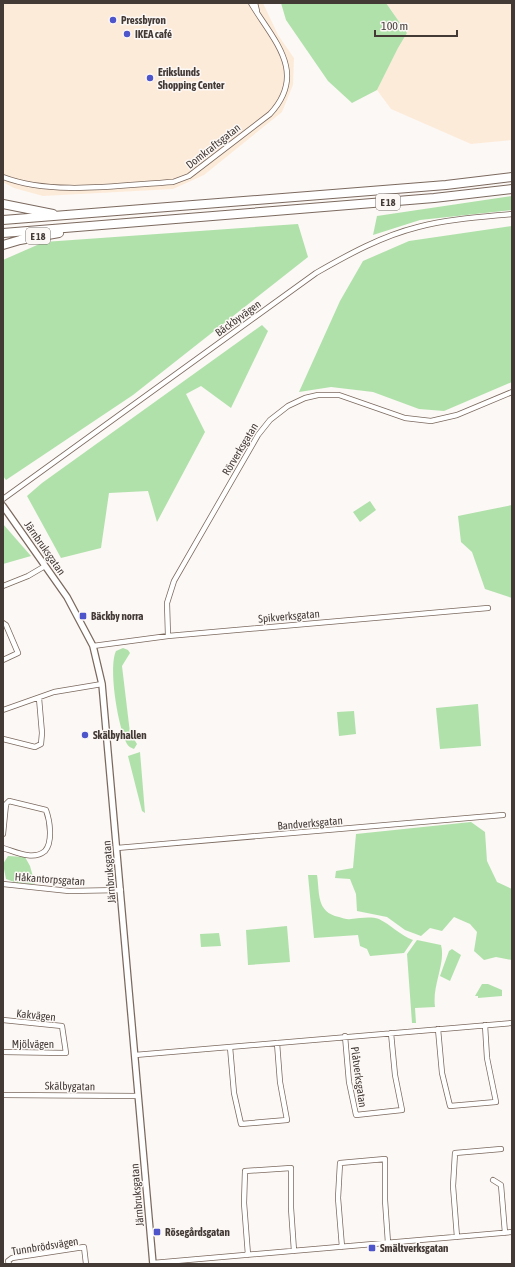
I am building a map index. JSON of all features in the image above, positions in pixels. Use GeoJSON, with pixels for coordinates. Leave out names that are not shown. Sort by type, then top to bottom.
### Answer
{"type":"FeatureCollection","features":[{"type":"Feature","properties":{"kind":"highway","name":"E 18"},"geometry":{"type":"LineString","coordinates":[[3,220],[446,185],[512,177]]}},
{"type":"Feature","properties":{"kind":"highway","name":"E 18"},"geometry":{"type":"LineString","coordinates":[[3,233],[426,199],[512,189]]}},
{"type":"Feature","properties":{"kind":"highway","name":"E 18"},"geometry":{"type":"LineString","coordinates":[[3,204],[46,212],[58,216]]}},
{"type":"Feature","properties":{"kind":"highway","name":"E 18"},"geometry":{"type":"LineString","coordinates":[[3,245],[65,232],[72,227]]}},
{"type":"Feature","properties":{"kind":"street","name":"Domkraftsgatan"},"geometry":{"type":"LineString","coordinates":[[3,177],[29,185],[63,188],[173,182],[189,176],[270,114],[280,100],[286,81],[284,58],[279,44],[250,3]]}},
{"type":"Feature","properties":{"kind":"street","name":"Domkraftsgatan"},"geometry":{"type":"LineString","coordinates":[[255,3],[258,13]]}},
{"type":"Feature","properties":{"kind":"street","name":"Bäckbyvägen"},"geometry":{"type":"LineString","coordinates":[[3,499],[316,273],[341,258],[370,244],[418,227],[440,222],[512,214]]}},
{"type":"Feature","properties":{"kind":"street","name":"Rörverksgatan"},"geometry":{"type":"LineString","coordinates":[[168,636],[167,603],[174,581],[258,435],[278,412],[305,398],[327,395],[349,398],[405,418],[432,421],[457,415],[512,392]]}},
{"type":"Feature","properties":{"kind":"street","name":"Järnbruksgatan"},"geometry":{"type":"LineString","coordinates":[[3,506],[67,597],[93,646],[102,684],[153,1264]]}},
{"type":"Feature","properties":{"kind":"street"},"geometry":{"type":"LineString","coordinates":[[3,586],[28,576],[45,566]]}},
{"type":"Feature","properties":{"kind":"street","name":"Spikverksgatan"},"geometry":{"type":"LineString","coordinates":[[93,646],[168,636],[488,608]]}},
{"type":"Feature","properties":{"kind":"street"},"geometry":{"type":"LineString","coordinates":[[3,623],[6,626],[18,653],[3,660]]}},
{"type":"Feature","properties":{"kind":"street"},"geometry":{"type":"LineString","coordinates":[[3,710],[54,692],[102,684]]}},
{"type":"Feature","properties":{"kind":"street"},"geometry":{"type":"LineString","coordinates":[[3,739],[35,747],[41,744],[42,733],[39,698]]}},
{"type":"Feature","properties":{"kind":"street"},"geometry":{"type":"LineString","coordinates":[[3,834],[6,804],[9,801],[46,810],[49,822],[49,840],[47,849],[41,854],[30,856],[3,848]]}},
{"type":"Feature","properties":{"kind":"street","name":"Bandverksgatan"},"geometry":{"type":"LineString","coordinates":[[117,848],[503,815]]}},
{"type":"Feature","properties":{"kind":"street","name":"Håkantorpsgatan"},"geometry":{"type":"LineString","coordinates":[[3,884],[69,891],[121,890]]}},
{"type":"Feature","properties":{"kind":"street","name":"Kakvägen"},"geometry":{"type":"LineString","coordinates":[[3,1020],[62,1026],[66,1053],[64,1053]]}},
{"type":"Feature","properties":{"kind":"street","name":"Plåtverksgatan"},"geometry":{"type":"LineString","coordinates":[[135,1055],[512,1023]]}},
{"type":"Feature","properties":{"kind":"street"},"geometry":{"type":"LineString","coordinates":[[438,1029],[442,1073],[450,1106],[496,1102],[487,1058],[485,1025]]}},
{"type":"Feature","properties":{"kind":"street","name":"Plåtverksgatan"},"geometry":{"type":"LineString","coordinates":[[345,1036],[349,1082],[356,1115],[402,1110],[395,1075],[392,1032]]}},
{"type":"Feature","properties":{"kind":"street"},"geometry":{"type":"LineString","coordinates":[[230,1046],[234,1093],[241,1124],[287,1120],[280,1082],[277,1043]]}},
{"type":"Feature","properties":{"kind":"street","name":"Mjölvägen"},"geometry":{"type":"LineString","coordinates":[[3,1052],[64,1053]]}},
{"type":"Feature","properties":{"kind":"street","name":"Skälbygatan"},"geometry":{"type":"LineString","coordinates":[[3,1095],[138,1096]]}},
{"type":"Feature","properties":{"kind":"street"},"geometry":{"type":"LineString","coordinates":[[457,1236],[453,1186],[455,1153],[501,1149]]}},
{"type":"Feature","properties":{"kind":"street"},"geometry":{"type":"LineString","coordinates":[[342,1247],[338,1198],[340,1163],[385,1159],[385,1200],[388,1243]]}},
{"type":"Feature","properties":{"kind":"street"},"geometry":{"type":"LineString","coordinates":[[248,1255],[244,1203],[245,1171],[291,1168],[291,1208],[294,1251]]}},
{"type":"Feature","properties":{"kind":"street"},"geometry":{"type":"LineString","coordinates":[[493,1180],[501,1185],[505,1233]]}},
{"type":"Feature","properties":{"kind":"street"},"geometry":{"type":"LineString","coordinates":[[153,1264],[512,1232]]}},
{"type":"Feature","properties":{"kind":"street","name":"Tunnbrödsvägen"},"geometry":{"type":"LineString","coordinates":[[9,1264],[8,1261],[12,1258],[84,1247],[86,1264]]}},
{"type":"Feature","properties":{"kind":"shaded area"},"geometry":{"type":"Polygon","coordinates":[[[3,3],[263,3],[278,35],[294,58],[293,85],[282,112],[204,175],[173,189],[43,196],[14,188],[3,182],[3,3]]]}},
{"type":"Feature","properties":{"kind":"shaded area"},"geometry":{"type":"Polygon","coordinates":[[[386,3],[512,3],[512,140],[471,144],[391,109],[377,90],[407,33],[386,3]]]}},
{"type":"Feature","properties":{"kind":"green space"},"geometry":{"type":"Polygon","coordinates":[[[281,3],[386,3],[407,33],[377,90],[352,103],[328,81],[286,20],[281,3]]]}},
{"type":"Feature","properties":{"kind":"green space"},"geometry":{"type":"Polygon","coordinates":[[[512,196],[512,210],[420,220],[373,235],[377,216],[512,196]]]}},
{"type":"Feature","properties":{"kind":"green space"},"geometry":{"type":"Polygon","coordinates":[[[298,224],[308,257],[133,395],[6,480],[3,476],[3,260],[44,242],[298,224]]]}},
{"type":"Feature","properties":{"kind":"green space"},"geometry":{"type":"Polygon","coordinates":[[[512,226],[512,382],[444,411],[419,409],[373,392],[331,387],[299,392],[340,301],[363,261],[409,241],[512,226]]]}},
{"type":"Feature","properties":{"kind":"green space"},"geometry":{"type":"Polygon","coordinates":[[[262,325],[268,331],[231,408],[201,386],[186,394],[205,432],[157,522],[148,491],[109,493],[101,548],[61,558],[27,496],[42,483],[262,325]]]}},
{"type":"Feature","properties":{"kind":"green space"},"geometry":{"type":"Polygon","coordinates":[[[370,501],[376,510],[360,522],[353,512],[370,501]]]}},
{"type":"Feature","properties":{"kind":"green space"},"geometry":{"type":"Polygon","coordinates":[[[512,505],[512,598],[485,589],[472,552],[461,542],[458,516],[512,505]]]}},
{"type":"Feature","properties":{"kind":"green space"},"geometry":{"type":"Polygon","coordinates":[[[3,524],[31,556],[3,564],[3,524]]]}},
{"type":"Feature","properties":{"kind":"green space"},"geometry":{"type":"Polygon","coordinates":[[[123,648],[128,650],[130,653],[122,666],[130,733],[137,744],[134,749],[127,745],[120,725],[115,698],[113,670],[114,659],[116,651],[123,648]]]}},
{"type":"Feature","properties":{"kind":"green space"},"geometry":{"type":"Polygon","coordinates":[[[478,704],[481,746],[440,749],[436,708],[478,704]]]}},
{"type":"Feature","properties":{"kind":"green space"},"geometry":{"type":"Polygon","coordinates":[[[354,711],[356,734],[339,736],[337,712],[354,711]]]}},
{"type":"Feature","properties":{"kind":"green space"},"geometry":{"type":"Polygon","coordinates":[[[140,752],[145,813],[142,811],[128,756],[140,752]]]}},
{"type":"Feature","properties":{"kind":"green space"},"geometry":{"type":"Polygon","coordinates":[[[471,822],[485,832],[487,861],[497,882],[512,889],[512,960],[496,957],[484,960],[474,951],[477,932],[470,924],[454,917],[442,931],[430,928],[421,936],[405,930],[387,917],[357,911],[356,894],[350,879],[335,878],[336,871],[353,868],[356,834],[471,822]]]}},
{"type":"Feature","properties":{"kind":"green space"},"geometry":{"type":"Polygon","coordinates":[[[8,856],[25,857],[30,866],[35,884],[17,883],[6,879],[3,864],[8,856]]]}},
{"type":"Feature","properties":{"kind":"green space"},"geometry":{"type":"Polygon","coordinates":[[[308,875],[317,875],[320,901],[326,911],[332,915],[346,919],[369,917],[379,919],[413,940],[404,953],[370,956],[367,949],[360,946],[358,935],[314,938],[308,875]]]}},
{"type":"Feature","properties":{"kind":"green space"},"geometry":{"type":"Polygon","coordinates":[[[287,926],[290,962],[248,965],[246,930],[287,926]]]}},
{"type":"Feature","properties":{"kind":"green space"},"geometry":{"type":"Polygon","coordinates":[[[219,933],[221,946],[201,947],[200,934],[219,933]]]}},
{"type":"Feature","properties":{"kind":"green space"},"geometry":{"type":"Polygon","coordinates":[[[417,940],[441,945],[442,959],[435,991],[435,1007],[415,1008],[416,1023],[412,1023],[407,954],[417,940]]]}},
{"type":"Feature","properties":{"kind":"green space"},"geometry":{"type":"Polygon","coordinates":[[[452,949],[461,955],[450,981],[440,976],[449,951],[452,949]]]}},
{"type":"Feature","properties":{"kind":"green space"},"geometry":{"type":"Polygon","coordinates":[[[482,984],[488,984],[502,990],[502,996],[478,998],[478,996],[475,996],[482,984]]]}},
{"type":"Feature","properties":{"kind":"place","name":"Pressbyron"},"geometry":{"type":"Point","coordinates":[113,20]}},
{"type":"Feature","properties":{"kind":"place","name":"IKEA café"},"geometry":{"type":"Point","coordinates":[127,34]}},
{"type":"Feature","properties":{"kind":"place","name":"Erikslunds Shopping Center"},"geometry":{"type":"Point","coordinates":[150,78]}},
{"type":"Feature","properties":{"kind":"place","name":"Bäckby norra"},"geometry":{"type":"Point","coordinates":[83,616]}},
{"type":"Feature","properties":{"kind":"place","name":"Skälbyhallen"},"geometry":{"type":"Point","coordinates":[85,735]}},
{"type":"Feature","properties":{"kind":"place","name":"Rösegårdsgatan"},"geometry":{"type":"Point","coordinates":[157,1232]}},
{"type":"Feature","properties":{"kind":"place","name":"Smältverksgatan"},"geometry":{"type":"Point","coordinates":[372,1248]}}]}
